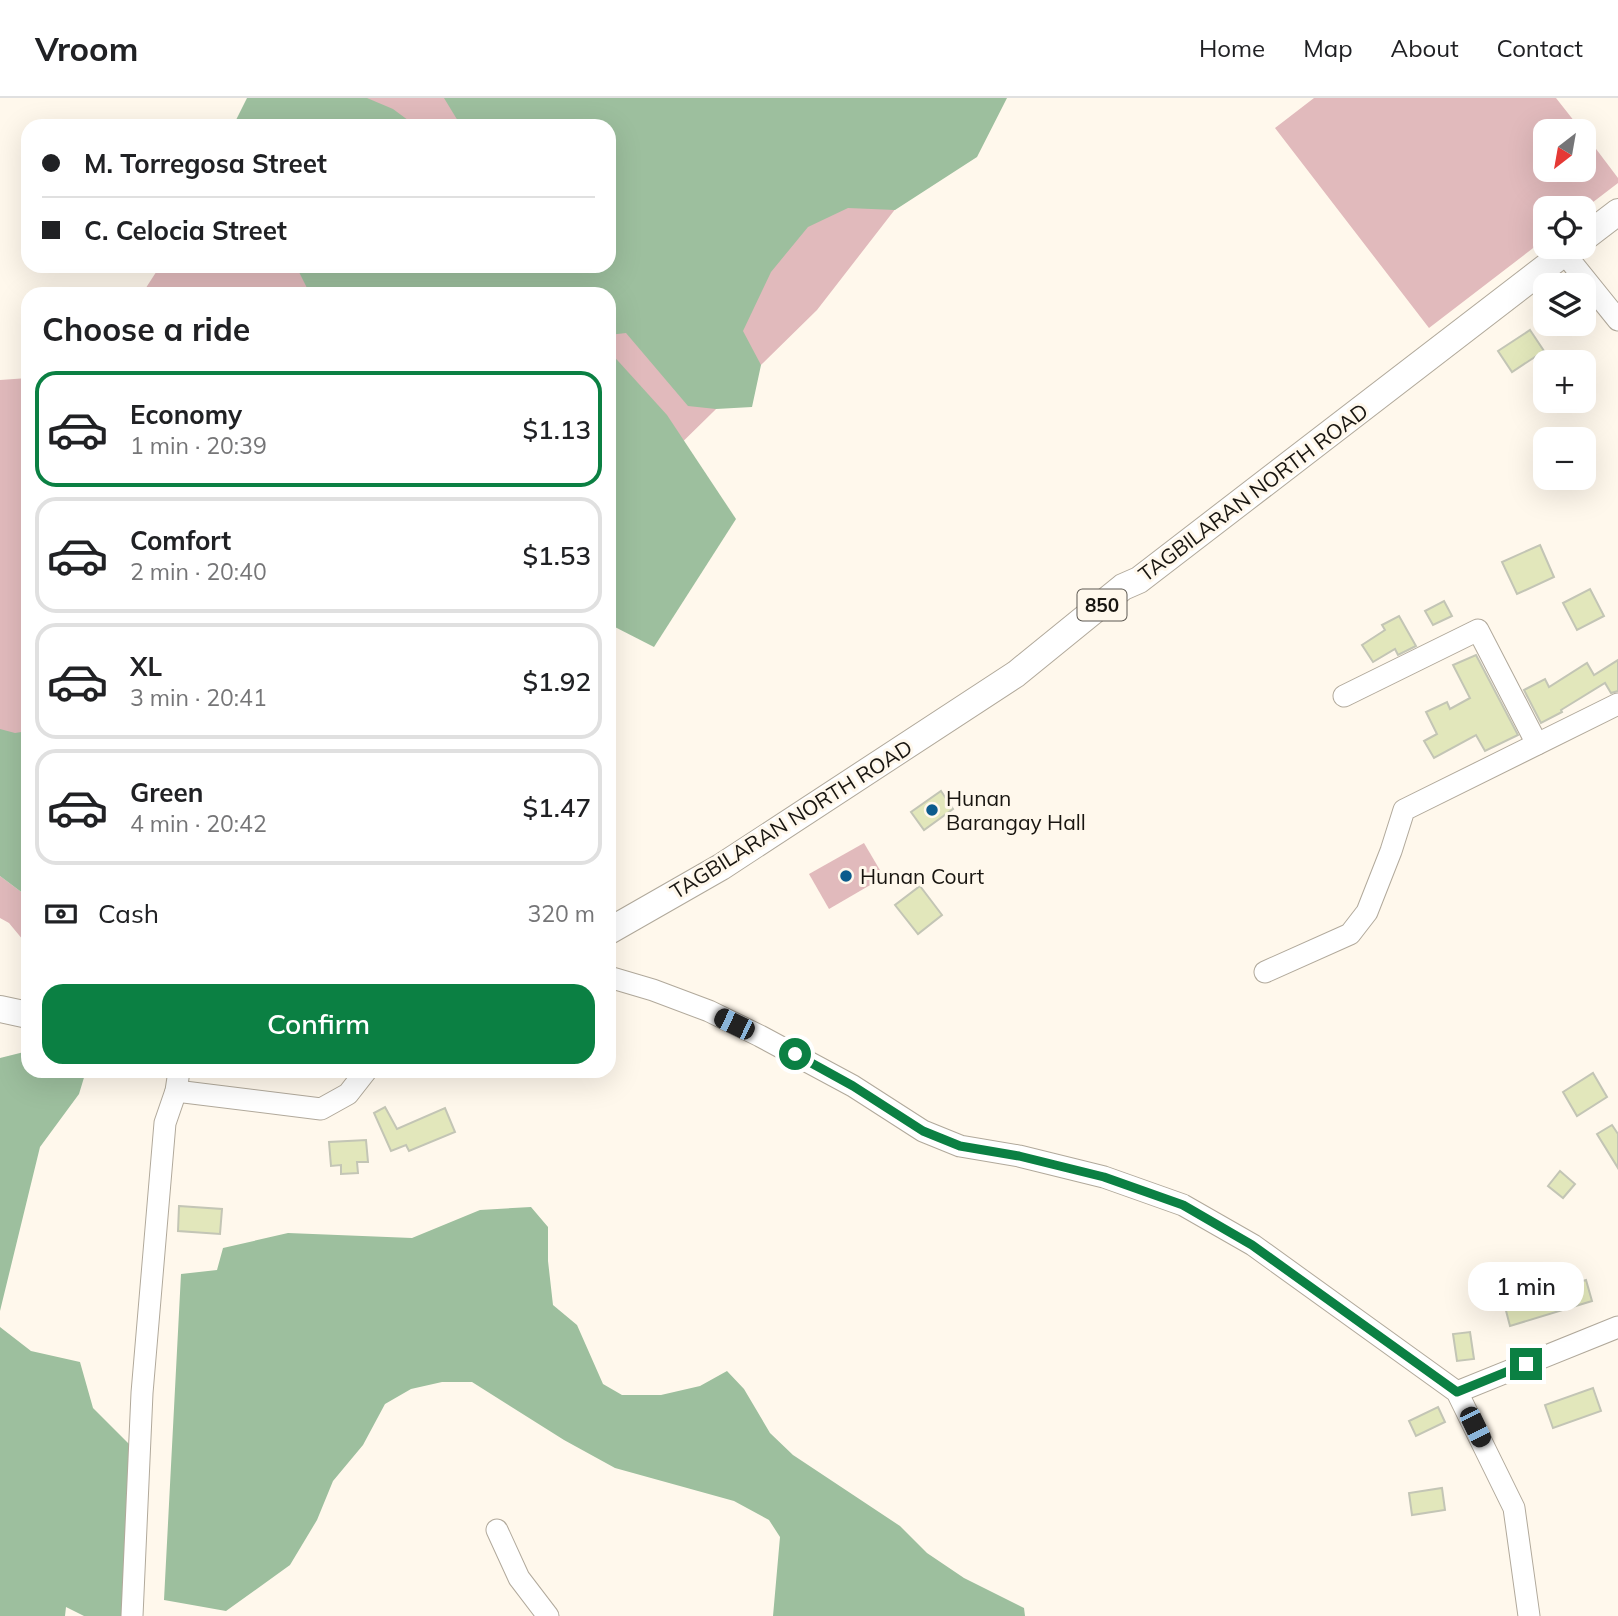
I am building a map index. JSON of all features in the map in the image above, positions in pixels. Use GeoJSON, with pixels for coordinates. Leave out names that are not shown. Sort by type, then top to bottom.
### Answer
{"type":"FeatureCollection","features":[{"type":"Feature","properties":{"kind":"main road","name":"TAGBILARAN NORTH ROAD"},"geometry":{"type":"LineString","coordinates":[[1596,229],[1618,212]]}},
{"type":"Feature","properties":{"kind":"main road","name":"TAGBILARAN NORTH ROAD"},"geometry":{"type":"LineString","coordinates":[[616,927],[721,867],[1016,674],[1123,587],[1139,580],[1556,259]]}},
{"type":"Feature","properties":{"kind":"street"},"geometry":{"type":"LineString","coordinates":[[1581,259],[1618,320]]}},
{"type":"Feature","properties":{"kind":"street"},"geometry":{"type":"LineString","coordinates":[[1344,696],[1478,630],[1537,744]]}},
{"type":"Feature","properties":{"kind":"street"},"geometry":{"type":"LineString","coordinates":[[1265,972],[1350,934],[1367,912],[1404,810],[1618,704]]}},
{"type":"Feature","properties":{"kind":"street"},"geometry":{"type":"LineString","coordinates":[[616,979],[709,1011],[760,1036],[853,1086],[923,1131],[960,1146],[1019,1156],[1104,1177],[1183,1205],[1252,1245],[1457,1392],[1514,1507],[1529,1616]]}},
{"type":"Feature","properties":{"kind":"street"},"geometry":{"type":"LineString","coordinates":[[132,1616],[142,1393],[164,1123],[177,1081],[321,1109],[348,1094],[361,1078]]}},
{"type":"Feature","properties":{"kind":"street"},"geometry":{"type":"LineString","coordinates":[[1457,1392],[1618,1327]]}},
{"type":"Feature","properties":{"kind":"street"},"geometry":{"type":"LineString","coordinates":[[497,1530],[519,1577],[548,1616]]}},
{"type":"Feature","properties":{"kind":"shaded area"},"geometry":{"type":"Polygon","coordinates":[[[247,98],[367,98],[393,109],[407,119],[236,119],[247,98]]]}},
{"type":"Feature","properties":{"kind":"shaded area"},"geometry":{"type":"Polygon","coordinates":[[[339,98],[979,98],[817,310],[616,507],[616,287],[146,287],[156,273],[616,273],[616,119],[296,119],[339,98]]]}},
{"type":"Feature","properties":{"kind":"shaded area"},"geometry":{"type":"Polygon","coordinates":[[[444,98],[1007,98],[977,157],[895,210],[848,208],[808,227],[771,272],[743,331],[761,365],[752,407],[716,409],[688,406],[626,333],[616,334],[616,287],[306,287],[300,273],[616,273],[616,119],[457,119],[444,98]]]}},
{"type":"Feature","properties":{"kind":"shaded area"},"geometry":{"type":"Polygon","coordinates":[[[1314,98],[1556,98],[1573,119],[1533,119],[1533,182],[1596,182],[1596,149],[1618,178],[1618,183],[1596,200],[1596,196],[1533,196],[1533,248],[1429,328],[1275,128],[1314,98]]]}},
{"type":"Feature","properties":{"kind":"shaded area"},"geometry":{"type":"Polygon","coordinates":[[[616,359],[667,415],[736,519],[654,647],[616,628],[616,359]]]}},
{"type":"Feature","properties":{"kind":"shaded area"},"geometry":{"type":"Polygon","coordinates":[[[21,378],[21,756],[0,756],[0,380],[21,378]]]}},
{"type":"Feature","properties":{"kind":"shaded area"},"geometry":{"type":"Polygon","coordinates":[[[0,729],[21,732],[21,892],[0,876],[0,729]]]}},
{"type":"Feature","properties":{"kind":"shaded area","name":"Hunan Court"},"geometry":{"type":"Polygon","coordinates":[[[864,843],[884,877],[829,909],[809,874],[864,843]]]}},
{"type":"Feature","properties":{"kind":"shaded area"},"geometry":{"type":"Polygon","coordinates":[[[0,876],[21,892],[21,938],[9,923],[0,918],[0,876]]]}},
{"type":"Feature","properties":{"kind":"shaded area"},"geometry":{"type":"Polygon","coordinates":[[[21,1053],[21,1078],[84,1078],[79,1094],[40,1147],[0,1311],[0,1058],[21,1053]]]}},
{"type":"Feature","properties":{"kind":"shaded area"},"geometry":{"type":"Polygon","coordinates":[[[531,1207],[548,1227],[548,1261],[553,1305],[577,1325],[603,1384],[622,1395],[661,1395],[700,1386],[727,1371],[744,1389],[770,1433],[793,1455],[900,1526],[927,1553],[964,1578],[1024,1608],[1025,1616],[773,1616],[780,1537],[769,1520],[734,1501],[615,1468],[564,1440],[472,1382],[442,1382],[411,1389],[385,1404],[363,1445],[333,1481],[317,1520],[290,1565],[226,1611],[164,1600],[181,1274],[217,1270],[223,1248],[288,1233],[412,1238],[480,1210],[531,1207]]]}},
{"type":"Feature","properties":{"kind":"shaded area"},"geometry":{"type":"Polygon","coordinates":[[[0,1327],[31,1351],[80,1362],[93,1408],[130,1445],[131,1616],[84,1616],[66,1607],[65,1616],[0,1616],[0,1327]]]}},
{"type":"Feature","properties":{"kind":"building"},"geometry":{"type":"Polygon","coordinates":[[[1530,330],[1543,350],[1533,350],[1533,358],[1512,372],[1498,351],[1530,330]]]}},
{"type":"Feature","properties":{"kind":"building"},"geometry":{"type":"Polygon","coordinates":[[[1540,545],[1554,577],[1517,594],[1502,562],[1540,545]]]}},
{"type":"Feature","properties":{"kind":"building"},"geometry":{"type":"Polygon","coordinates":[[[1590,589],[1604,616],[1577,630],[1563,603],[1590,589]]]}},
{"type":"Feature","properties":{"kind":"building"},"geometry":{"type":"Polygon","coordinates":[[[1444,601],[1452,616],[1433,625],[1425,611],[1444,601]]]}},
{"type":"Feature","properties":{"kind":"building"},"geometry":{"type":"Polygon","coordinates":[[[1399,616],[1416,646],[1398,655],[1395,649],[1373,662],[1362,645],[1385,630],[1382,625],[1399,616]]]}},
{"type":"Feature","properties":{"kind":"building"},"geometry":{"type":"Polygon","coordinates":[[[1476,655],[1518,735],[1485,751],[1476,735],[1434,758],[1424,741],[1437,734],[1426,712],[1447,702],[1450,709],[1470,698],[1453,665],[1476,655]]]}},
{"type":"Feature","properties":{"kind":"building"},"geometry":{"type":"Polygon","coordinates":[[[1618,660],[1618,691],[1611,693],[1605,683],[1541,723],[1524,690],[1545,679],[1549,687],[1587,663],[1594,675],[1618,660]]]}},
{"type":"Feature","properties":{"kind":"building","name":"Hunan Barangay Hall"},"geometry":{"type":"Polygon","coordinates":[[[941,791],[953,809],[924,830],[911,812],[941,791]]]}},
{"type":"Feature","properties":{"kind":"building"},"geometry":{"type":"Polygon","coordinates":[[[920,886],[942,915],[918,934],[895,905],[920,886]]]}},
{"type":"Feature","properties":{"kind":"building"},"geometry":{"type":"Polygon","coordinates":[[[1593,1073],[1607,1097],[1577,1116],[1563,1092],[1593,1073]]]}},
{"type":"Feature","properties":{"kind":"building"},"geometry":{"type":"Polygon","coordinates":[[[385,1107],[397,1129],[445,1108],[455,1132],[409,1151],[406,1145],[391,1151],[374,1113],[385,1107]]]}},
{"type":"Feature","properties":{"kind":"building"},"geometry":{"type":"Polygon","coordinates":[[[1612,1125],[1618,1134],[1618,1168],[1597,1134],[1612,1125]]]}},
{"type":"Feature","properties":{"kind":"building"},"geometry":{"type":"Polygon","coordinates":[[[366,1140],[368,1162],[357,1162],[358,1173],[341,1174],[341,1165],[331,1166],[329,1142],[366,1140]]]}},
{"type":"Feature","properties":{"kind":"building"},"geometry":{"type":"Polygon","coordinates":[[[1560,1171],[1575,1184],[1563,1198],[1548,1186],[1560,1171]]]}},
{"type":"Feature","properties":{"kind":"building"},"geometry":{"type":"Polygon","coordinates":[[[179,1206],[222,1209],[220,1234],[178,1231],[179,1206]]]}},
{"type":"Feature","properties":{"kind":"building"},"geometry":{"type":"Polygon","coordinates":[[[1542,1272],[1548,1291],[1586,1280],[1592,1301],[1510,1326],[1499,1284],[1542,1272]]]}},
{"type":"Feature","properties":{"kind":"building"},"geometry":{"type":"Polygon","coordinates":[[[1470,1332],[1474,1359],[1457,1361],[1453,1334],[1470,1332]]]}},
{"type":"Feature","properties":{"kind":"building"},"geometry":{"type":"Polygon","coordinates":[[[1593,1388],[1601,1411],[1553,1428],[1545,1405],[1593,1388]]]}},
{"type":"Feature","properties":{"kind":"building"},"geometry":{"type":"Polygon","coordinates":[[[1438,1407],[1445,1422],[1416,1436],[1409,1421],[1438,1407]]]}},
{"type":"Feature","properties":{"kind":"building"},"geometry":{"type":"Polygon","coordinates":[[[1442,1488],[1445,1510],[1412,1515],[1409,1493],[1442,1488]]]}},
{"type":"Feature","properties":{"kind":"place","name":"Hunan Barangay Hall"},"geometry":{"type":"Point","coordinates":[932,810]}},
{"type":"Feature","properties":{"kind":"place","name":"Hunan Court"},"geometry":{"type":"Point","coordinates":[846,876]}},
{"type":"Feature","properties":{"kind":"route"},"geometry":{"type":"LineString","coordinates":[[795,1054],[853,1086],[923,1131],[960,1146],[1019,1156],[1104,1177],[1183,1205],[1252,1245],[1457,1392],[1526,1364]]}}]}
